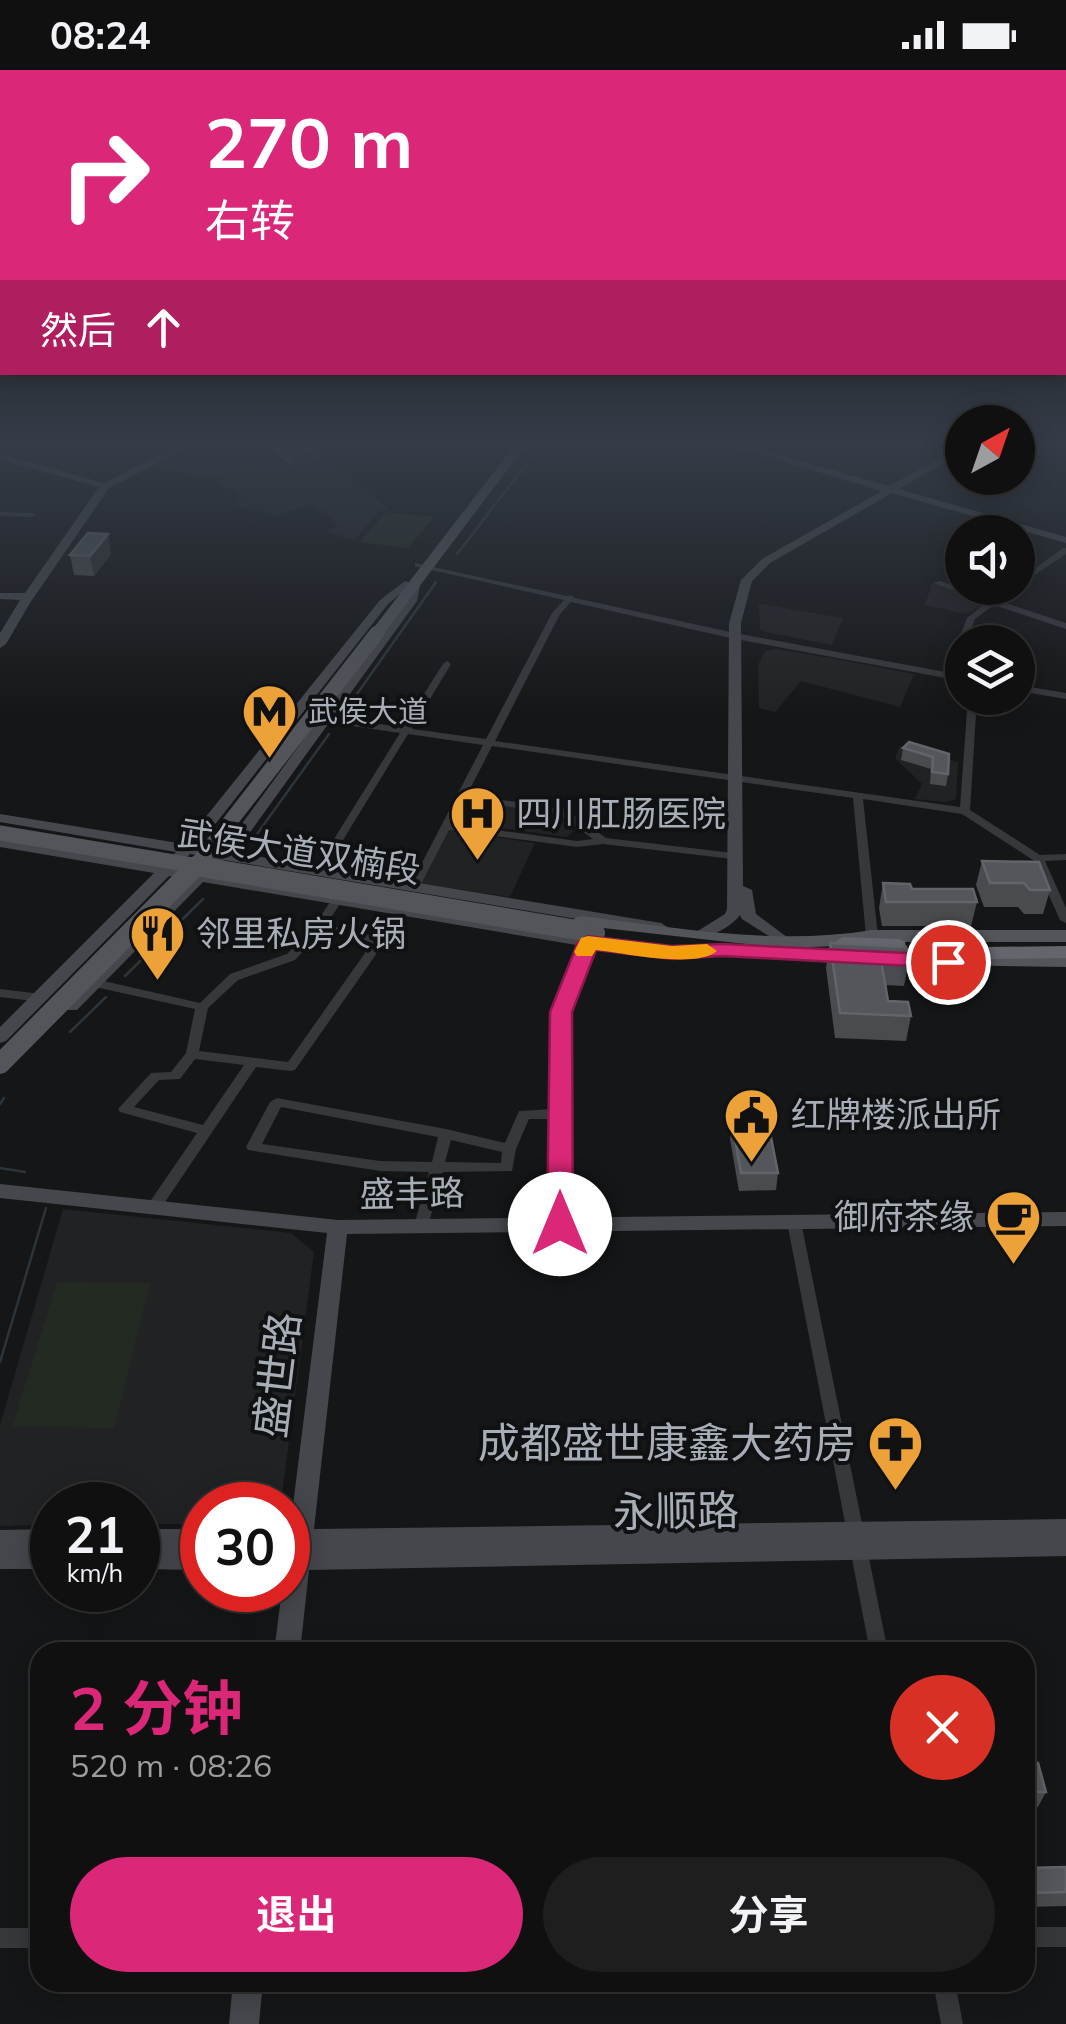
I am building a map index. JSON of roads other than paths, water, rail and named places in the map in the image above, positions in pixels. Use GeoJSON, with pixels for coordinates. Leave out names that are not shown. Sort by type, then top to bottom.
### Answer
{"type":"FeatureCollection","features":[{"type":"Feature","properties":{"kind":"highway"},"geometry":{"type":"LineString","coordinates":[[840,950],[1066,949]]}},
{"type":"Feature","properties":{"kind":"main road"},"geometry":{"type":"LineString","coordinates":[[0,1064],[189,875],[448,532]]}},
{"type":"Feature","properties":{"kind":"main road"},"geometry":{"type":"LineString","coordinates":[[423,566],[450,532]]}},
{"type":"Feature","properties":{"kind":"main road"},"geometry":{"type":"LineString","coordinates":[[0,1051],[178,874],[373,633]]}},
{"type":"Feature","properties":{"kind":"main road","name":"武侯大道双楠段"},"geometry":{"type":"LineString","coordinates":[[0,830],[588,932],[723,950],[840,950],[872,936],[1066,936]]}},
{"type":"Feature","properties":{"kind":"main road","name":"武侯大道双楠段"},"geometry":{"type":"LineString","coordinates":[[588,932],[783,940],[908,962],[1066,961]]}},
{"type":"Feature","properties":{"kind":"street"},"geometry":{"type":"LineString","coordinates":[[0,644],[27,598],[75,532]]}},
{"type":"Feature","properties":{"kind":"street"},"geometry":{"type":"LineString","coordinates":[[783,940],[756,923],[745,910],[738,637],[750,592],[774,563],[824,532]]}},
{"type":"Feature","properties":{"kind":"street"},"geometry":{"type":"LineString","coordinates":[[1039,532],[1066,540]]}},
{"type":"Feature","properties":{"kind":"street"},"geometry":{"type":"LineString","coordinates":[[1035,572],[1066,550]]}},
{"type":"Feature","properties":{"kind":"street"},"geometry":{"type":"LineString","coordinates":[[423,566],[738,637],[945,673]]}},
{"type":"Feature","properties":{"kind":"street"},"geometry":{"type":"LineString","coordinates":[[936,583],[945,586]]}},
{"type":"Feature","properties":{"kind":"street"},"geometry":{"type":"LineString","coordinates":[[0,1037],[188,851],[384,602],[409,585],[411,601],[243,832],[0,1077]]}},
{"type":"Feature","properties":{"kind":"street"},"geometry":{"type":"LineString","coordinates":[[0,596],[27,598]]}},
{"type":"Feature","properties":{"kind":"street"},"geometry":{"type":"LineString","coordinates":[[416,886],[556,613],[571,597]]}},
{"type":"Feature","properties":{"kind":"street"},"geometry":{"type":"LineString","coordinates":[[968,625],[986,605]]}},
{"type":"Feature","properties":{"kind":"street"},"geometry":{"type":"LineString","coordinates":[[1004,605],[1066,626]]}},
{"type":"Feature","properties":{"kind":"street"},"geometry":{"type":"LineString","coordinates":[[318,872],[446,664]]}},
{"type":"Feature","properties":{"kind":"street"},"geometry":{"type":"LineString","coordinates":[[1035,691],[1066,696]]}},
{"type":"Feature","properties":{"kind":"street"},"geometry":{"type":"LineString","coordinates":[[965,812],[972,715]]}},
{"type":"Feature","properties":{"kind":"street"},"geometry":{"type":"LineString","coordinates":[[324,719],[965,812],[1038,858],[1066,920]]}},
{"type":"Feature","properties":{"kind":"street"},"geometry":{"type":"LineString","coordinates":[[0,818],[696,934],[731,917],[735,910],[733,856],[740,779]]}},
{"type":"Feature","properties":{"kind":"street"},"geometry":{"type":"LineString","coordinates":[[462,796],[561,811],[603,841]]}},
{"type":"Feature","properties":{"kind":"street"},"geometry":{"type":"LineString","coordinates":[[858,796],[872,936]]}},
{"type":"Feature","properties":{"kind":"street"},"geometry":{"type":"LineString","coordinates":[[446,826],[577,844],[603,841],[733,856]]}},
{"type":"Feature","properties":{"kind":"street"},"geometry":{"type":"LineString","coordinates":[[0,843],[336,902],[588,932],[561,1012],[560,1224]]}},
{"type":"Feature","properties":{"kind":"street"},"geometry":{"type":"LineString","coordinates":[[1038,858],[1066,857]]}},
{"type":"Feature","properties":{"kind":"street"},"geometry":{"type":"LineString","coordinates":[[207,1131],[125,1109],[156,1076],[175,1076],[192,1054],[202,1007],[234,976],[292,957],[336,902]]}},
{"type":"Feature","properties":{"kind":"street"},"geometry":{"type":"LineString","coordinates":[[192,1054],[292,1067],[371,953],[367,937],[319,928]]}},
{"type":"Feature","properties":{"kind":"street"},"geometry":{"type":"LineString","coordinates":[[94,983],[202,1007]]}},
{"type":"Feature","properties":{"kind":"street"},"geometry":{"type":"LineString","coordinates":[[0,993],[42,998]]}},
{"type":"Feature","properties":{"kind":"street"},"geometry":{"type":"LineString","coordinates":[[154,1207],[253,1062]]}},
{"type":"Feature","properties":{"kind":"street"},"geometry":{"type":"LineString","coordinates":[[509,1148],[277,1102],[253,1147],[380,1166],[507,1168],[509,1148],[524,1114],[560,1114]]}},
{"type":"Feature","properties":{"kind":"street"},"geometry":{"type":"LineString","coordinates":[[421,1226],[446,1134]]}},
{"type":"Feature","properties":{"kind":"street","name":"盛丰路"},"geometry":{"type":"LineString","coordinates":[[0,1190],[338,1227],[1066,1219]]}},
{"type":"Feature","properties":{"kind":"street"},"geometry":{"type":"LineString","coordinates":[[794,1222],[877,1642]]}},
{"type":"Feature","properties":{"kind":"street","name":"盛世路"},"geometry":{"type":"LineString","coordinates":[[302,1482],[338,1227]]}},
{"type":"Feature","properties":{"kind":"street"},"geometry":{"type":"LineString","coordinates":[[857,1541],[1066,1530]]}},
{"type":"Feature","properties":{"kind":"street"},"geometry":{"type":"LineString","coordinates":[[0,1541],[30,1540]]}},
{"type":"Feature","properties":{"kind":"street","name":"永顺路"},"geometry":{"type":"LineString","coordinates":[[310,1549],[857,1541],[1066,1545]]}},
{"type":"Feature","properties":{"kind":"street"},"geometry":{"type":"LineString","coordinates":[[0,1558],[30,1558]]}},
{"type":"Feature","properties":{"kind":"street","name":"盛世路"},"geometry":{"type":"LineString","coordinates":[[288,1642],[289,1612]]}},
{"type":"Feature","properties":{"kind":"street"},"geometry":{"type":"LineString","coordinates":[[1035,1937],[1066,1937]]}},
{"type":"Feature","properties":{"kind":"street"},"geometry":{"type":"LineString","coordinates":[[0,1938],[30,1938]]}},
{"type":"Feature","properties":{"kind":"street"},"geometry":{"type":"LineString","coordinates":[[244,2024],[247,1992]]}},
{"type":"Feature","properties":{"kind":"street"},"geometry":{"type":"LineString","coordinates":[[946,1992],[952,2024]]}},
{"type":"Feature","properties":{"kind":"waterway"},"geometry":{"type":"LineString","coordinates":[[457,554],[474,532]]}},
{"type":"Feature","properties":{"kind":"waterway"},"geometry":{"type":"LineString","coordinates":[[347,708],[436,582]]}},
{"type":"Feature","properties":{"kind":"waterway"},"geometry":{"type":"LineString","coordinates":[[257,834],[329,734]]}},
{"type":"Feature","properties":{"kind":"waterway"},"geometry":{"type":"LineString","coordinates":[[125,976],[203,899]]}},
{"type":"Feature","properties":{"kind":"waterway"},"geometry":{"type":"LineString","coordinates":[[70,1032],[106,997]]}},
{"type":"Feature","properties":{"kind":"waterway"},"geometry":{"type":"LineString","coordinates":[[0,1104],[4,1098]]}},
{"type":"Feature","properties":{"kind":"waterway"},"geometry":{"type":"LineString","coordinates":[[0,1168],[25,1172]]}},
{"type":"Feature","properties":{"kind":"waterway"},"geometry":{"type":"LineString","coordinates":[[0,1362],[46,1208]]}},
{"type":"Feature","properties":{"kind":"place","name":"武侯大道"},"geometry":{"type":"Point","coordinates":[269,761]}},
{"type":"Feature","properties":{"kind":"place","name":"四川肛肠医院"},"geometry":{"type":"Point","coordinates":[477,863]}},
{"type":"Feature","properties":{"kind":"place","name":"邻里私房火锅"},"geometry":{"type":"Point","coordinates":[157,983]}},
{"type":"Feature","properties":{"kind":"place","name":"红牌楼派出所"},"geometry":{"type":"Point","coordinates":[752,1164]}},
{"type":"Feature","properties":{"kind":"place","name":"御府茶缘"},"geometry":{"type":"Point","coordinates":[1013,1266]}},
{"type":"Feature","properties":{"kind":"place","name":"成都盛世康鑫大药房"},"geometry":{"type":"Point","coordinates":[895,1492]}}]}
